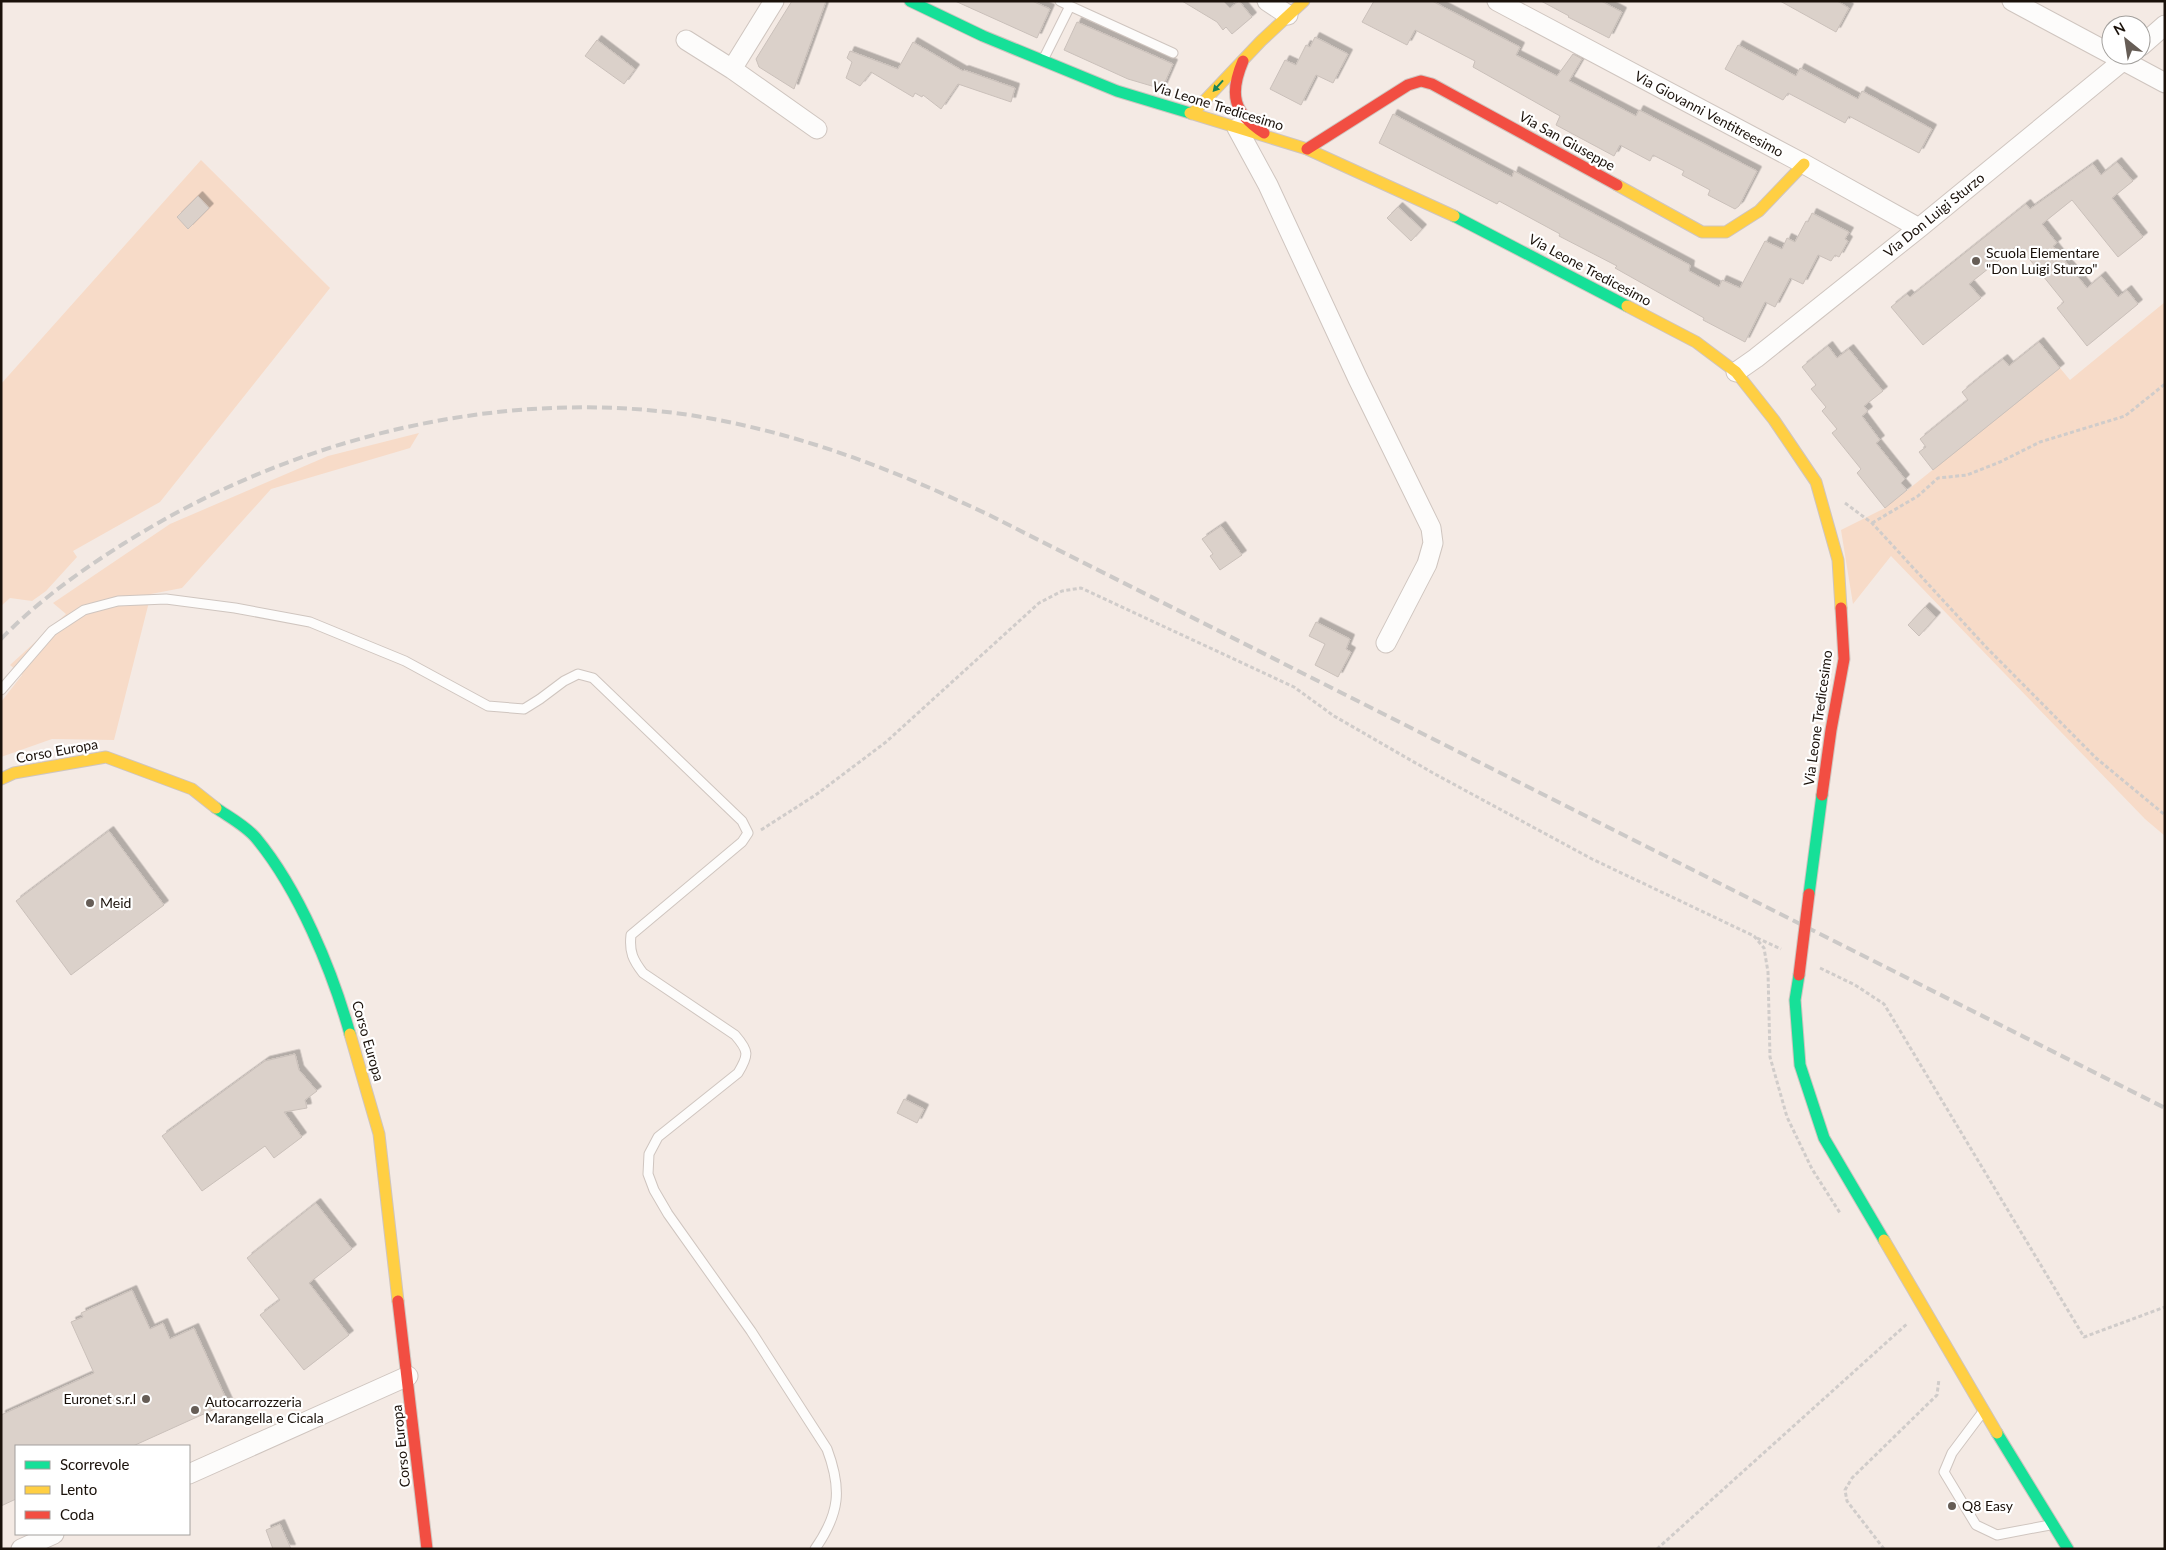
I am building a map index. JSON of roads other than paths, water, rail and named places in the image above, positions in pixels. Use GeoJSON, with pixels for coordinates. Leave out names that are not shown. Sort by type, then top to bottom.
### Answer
{"type":"FeatureCollection","features":[{"type":"Feature","properties":{"kind":"street"},"geometry":{"type":"LineString","coordinates":[[732,69],[774,1]]}},
{"type":"Feature","properties":{"kind":"street"},"geometry":{"type":"LineString","coordinates":[[1267,1],[1288,15]]}},
{"type":"Feature","properties":{"kind":"street"},"geometry":{"type":"LineString","coordinates":[[1192,114],[1244,58],[1304,1]]}},
{"type":"Feature","properties":{"kind":"street","name":"Via Giovanni Ventitreesimo"},"geometry":{"type":"LineString","coordinates":[[1497,1],[1804,164],[1919,228]]}},
{"type":"Feature","properties":{"kind":"street"},"geometry":{"type":"LineString","coordinates":[[2012,1],[2101,46]]}},
{"type":"Feature","properties":{"kind":"street","name":"Via Leone Tredicesimo"},"geometry":{"type":"LineString","coordinates":[[916,2],[983,36],[1116,91],[1307,149],[1467,222],[1696,342],[1736,372],[1774,420],[1816,482],[1838,560],[1844,659],[1831,730],[1795,1000],[1800,1064],[1824,1138],[1984,1411],[2068,1549]]}},
{"type":"Feature","properties":{"kind":"street"},"geometry":{"type":"LineString","coordinates":[[2151,37],[2165,25]]}},
{"type":"Feature","properties":{"kind":"street"},"geometry":{"type":"LineString","coordinates":[[686,40],[732,69],[818,129]]}},
{"type":"Feature","properties":{"kind":"street"},"geometry":{"type":"LineString","coordinates":[[1214,121],[1229,112],[1237,73],[1244,58]]}},
{"type":"Feature","properties":{"kind":"street","name":"Via Don Luigi Sturzo"},"geometry":{"type":"LineString","coordinates":[[1736,372],[1919,228],[2117,65]]}},
{"type":"Feature","properties":{"kind":"street"},"geometry":{"type":"LineString","coordinates":[[2137,65],[2165,83]]}},
{"type":"Feature","properties":{"kind":"street","name":"Via San Giuseppe"},"geometry":{"type":"LineString","coordinates":[[1307,149],[1408,85],[1421,81],[1432,84],[1702,232],[1726,232],[1759,212],[1804,164]]}},
{"type":"Feature","properties":{"kind":"street"},"geometry":{"type":"LineString","coordinates":[[1234,90],[1236,105],[1243,119],[1256,129],[1275,139]]}},
{"type":"Feature","properties":{"kind":"street"},"geometry":{"type":"LineString","coordinates":[[1237,128],[1268,184],[1354,371],[1431,528],[1433,543],[1427,564],[1386,643]]}},
{"type":"Feature","properties":{"kind":"street","name":"Corso Europa"},"geometry":{"type":"LineString","coordinates":[[1,779],[14,773],[106,758],[192,789],[255,837],[300,904],[342,1005],[379,1134],[426,1543]]}},
{"type":"Feature","properties":{"kind":"street"},"geometry":{"type":"LineString","coordinates":[[190,1474],[408,1376]]}},
{"type":"Feature","properties":{"kind":"street"},"geometry":{"type":"LineString","coordinates":[[20,1549],[52,1535]]}},
{"type":"Feature","properties":{"kind":"lane"},"geometry":{"type":"LineString","coordinates":[[1060,1],[1173,53]]}},
{"type":"Feature","properties":{"kind":"lane"},"geometry":{"type":"LineString","coordinates":[[1043,60],[1070,6]]}},
{"type":"Feature","properties":{"kind":"lane"},"geometry":{"type":"LineString","coordinates":[[1,690],[52,631],[84,610],[118,601],[166,599],[235,608],[310,622],[405,661],[488,706],[524,708],[540,700],[564,681],[578,674],[593,678],[742,821],[748,833],[742,842],[631,935],[629,949],[634,962],[644,973],[735,1035],[746,1047],[746,1060],[738,1073],[658,1137],[649,1154],[648,1174],[654,1190],[668,1214],[751,1331],[827,1450],[834,1468],[838,1489],[835,1508],[824,1537],[815,1549]]}},
{"type":"Feature","properties":{"kind":"lane"},"geometry":{"type":"LineString","coordinates":[[1984,1411],[1952,1452],[1944,1472],[1976,1525],[1997,1535],[2054,1525]]}},
{"type":"Feature","properties":{"kind":"lane"},"geometry":{"type":"LineString","coordinates":[[426,1543],[435,1549]]}},
{"type":"Feature","properties":{"kind":"railway"},"geometry":{"type":"LineString","coordinates":[[1,639],[29,612],[59,588],[123,544],[187,507],[255,475],[326,449],[398,429],[472,415],[547,408],[622,408],[696,416],[735,423],[810,443],[882,468],[989,515],[2165,1108]]}},
{"type":"Feature","properties":{"kind":"place","name":"Scuola Elementare \"Don Luigi Sturzo\""},"geometry":{"type":"Point","coordinates":[1976,261]}},
{"type":"Feature","properties":{"kind":"place","name":"Meid"},"geometry":{"type":"Point","coordinates":[90,903]}},
{"type":"Feature","properties":{"kind":"place","name":"Euronet s.r.l"},"geometry":{"type":"Point","coordinates":[146,1399]}},
{"type":"Feature","properties":{"kind":"place","name":"Autocarrozzeria Marangella e Cicala"},"geometry":{"type":"Point","coordinates":[195,1410]}},
{"type":"Feature","properties":{"kind":"place","name":"Q8 Easy"},"geometry":{"type":"Point","coordinates":[1952,1506]}}]}
